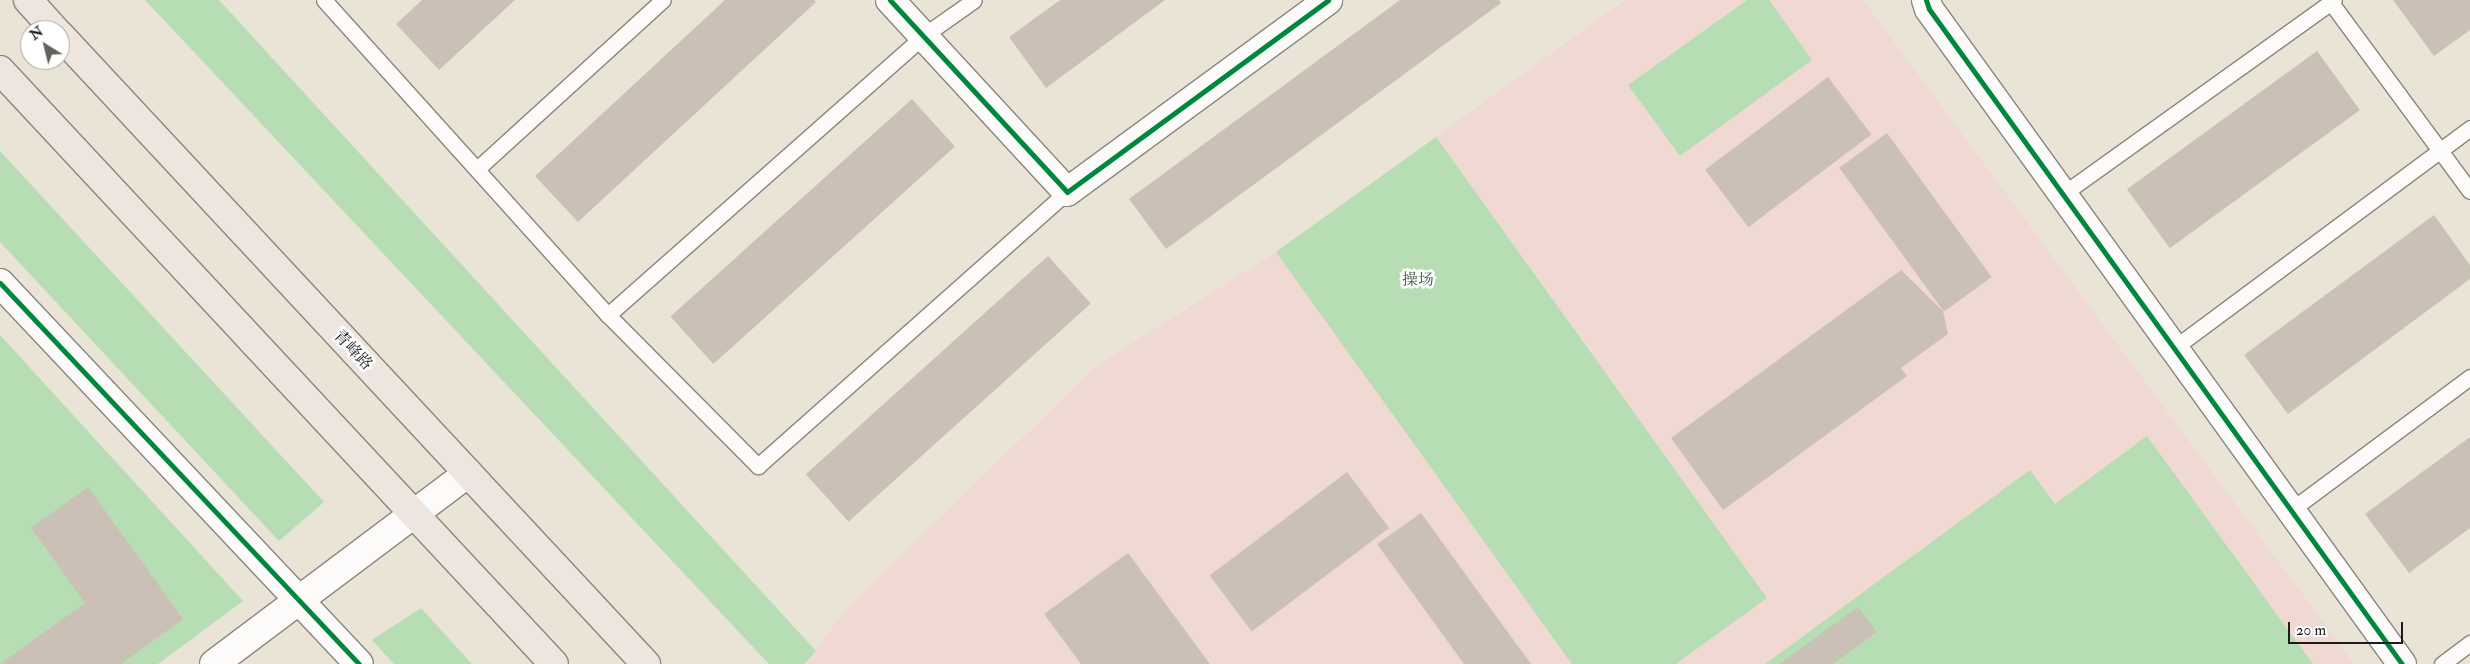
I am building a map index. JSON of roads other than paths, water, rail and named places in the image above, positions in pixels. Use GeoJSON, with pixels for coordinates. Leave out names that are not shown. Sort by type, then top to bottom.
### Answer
{"type":"FeatureCollection","features":[{"type":"Feature","properties":{"kind":"main road"},"geometry":{"type":"LineString","coordinates":[[28,0],[47,20]]}},
{"type":"Feature","properties":{"kind":"main road","name":"青峰路"},"geometry":{"type":"LineString","coordinates":[[70,46],[646,664]]}},
{"type":"Feature","properties":{"kind":"main road"},"geometry":{"type":"LineString","coordinates":[[0,70],[554,664]]}},
{"type":"Feature","properties":{"kind":"street"},"geometry":{"type":"LineString","coordinates":[[890,0],[1067,192],[1328,0]]}},
{"type":"Feature","properties":{"kind":"street"},"geometry":{"type":"LineString","coordinates":[[1926,0],[1929,9],[2402,664]]}},
{"type":"Feature","properties":{"kind":"street"},"geometry":{"type":"LineString","coordinates":[[0,283],[301,600],[359,664]]}},
{"type":"Feature","properties":{"kind":"street"},"geometry":{"type":"LineString","coordinates":[[214,664],[468,474]]}},
{"type":"Feature","properties":{"kind":"lane"},"geometry":{"type":"LineString","coordinates":[[477,169],[663,0]]}},
{"type":"Feature","properties":{"kind":"lane"},"geometry":{"type":"LineString","coordinates":[[608,316],[923,36],[974,0]]}},
{"type":"Feature","properties":{"kind":"lane"},"geometry":{"type":"LineString","coordinates":[[2063,194],[2331,1],[2470,191]]}},
{"type":"Feature","properties":{"kind":"lane"},"geometry":{"type":"LineString","coordinates":[[334,3],[477,169],[608,316],[758,466],[1067,192]]}},
{"type":"Feature","properties":{"kind":"lane"},"geometry":{"type":"LineString","coordinates":[[2174,348],[2470,128]]}},
{"type":"Feature","properties":{"kind":"lane"},"geometry":{"type":"LineString","coordinates":[[2291,510],[2470,377]]}},
{"type":"Feature","properties":{"kind":"lane"},"geometry":{"type":"LineString","coordinates":[[2442,664],[2470,643]]}},
{"type":"Feature","properties":{"kind":"park label","name":"操场"},"geometry":{"type":"Point","coordinates":[1418,280]}}]}
